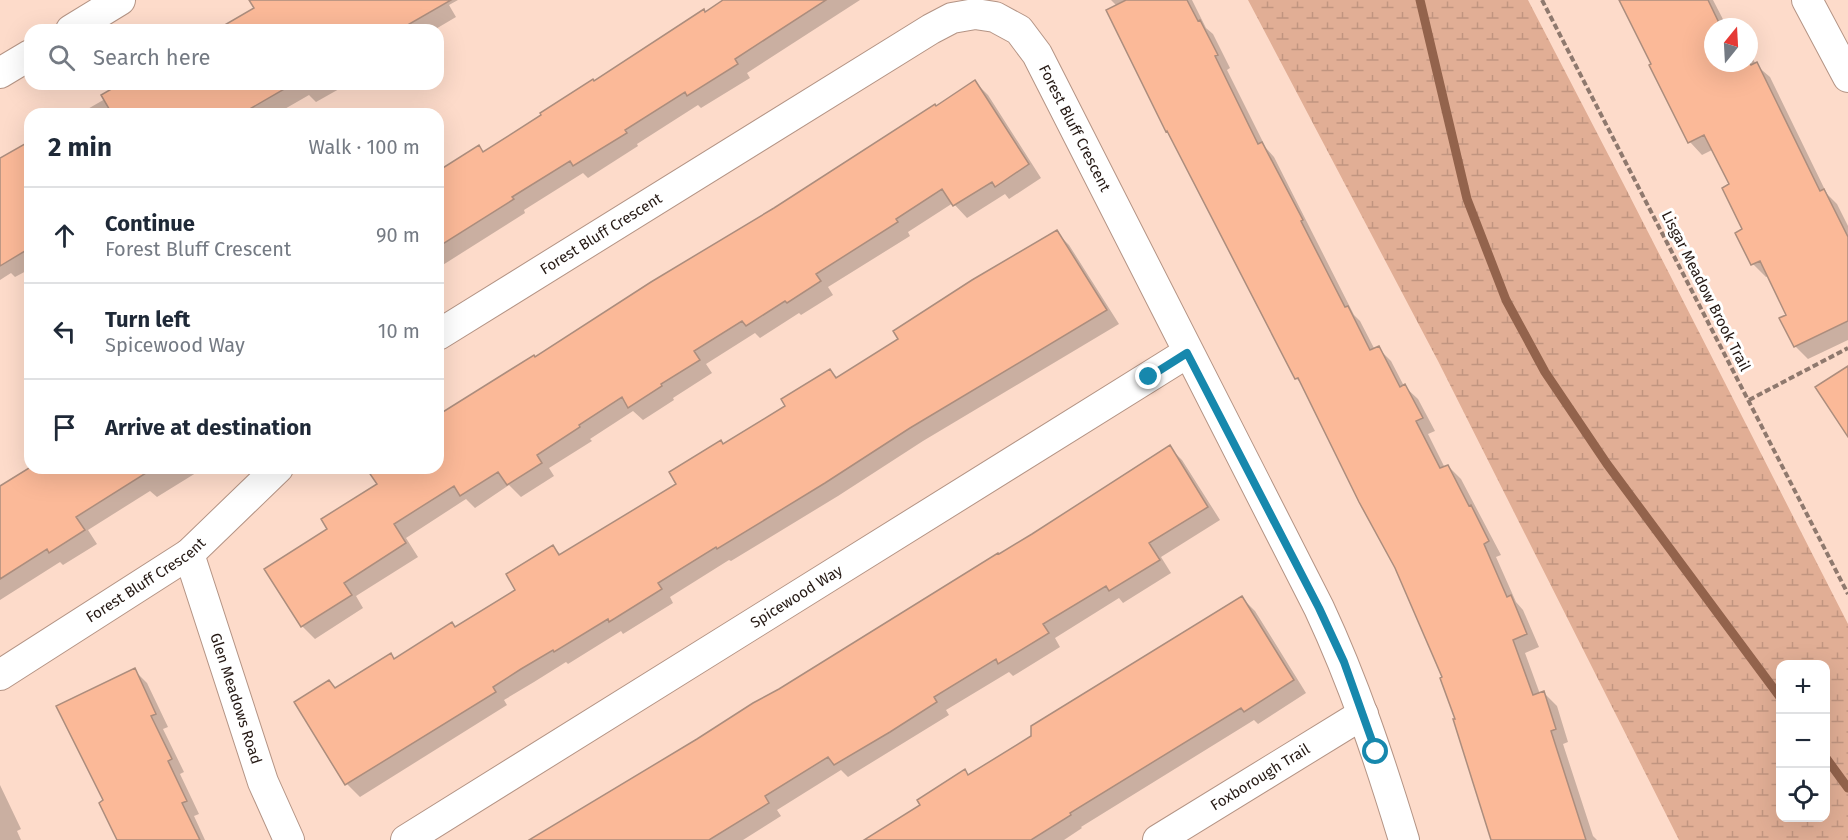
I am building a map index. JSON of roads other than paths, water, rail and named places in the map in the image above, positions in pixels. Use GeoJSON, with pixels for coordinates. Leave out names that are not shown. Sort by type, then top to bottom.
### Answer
{"type":"FeatureCollection","features":[{"type":"Feature","properties":{"kind":"street"},"geometry":{"type":"LineString","coordinates":[[81,24],[120,0]]}},
{"type":"Feature","properties":{"kind":"street"},"geometry":{"type":"LineString","coordinates":[[1807,0],[1848,77]]}},
{"type":"Feature","properties":{"kind":"street","name":"Forest Bluff Crescent"},"geometry":{"type":"LineString","coordinates":[[444,331],[931,28],[952,18],[975,14],[995,17],[1019,30],[1037,54],[1187,353],[1319,608],[1344,662],[1386,780],[1404,840]]}},
{"type":"Feature","properties":{"kind":"street"},"geometry":{"type":"LineString","coordinates":[[0,73],[24,59]]}},
{"type":"Feature","properties":{"kind":"street","name":"Spicewood Way"},"geometry":{"type":"LineString","coordinates":[[406,840],[1187,353]]}},
{"type":"Feature","properties":{"kind":"street","name":"Forest Bluff Crescent"},"geometry":{"type":"LineString","coordinates":[[0,675],[189,554],[272,474]]}},
{"type":"Feature","properties":{"kind":"street","name":"Glen Meadows Road"},"geometry":{"type":"LineString","coordinates":[[189,554],[264,782],[289,840]]}},
{"type":"Feature","properties":{"kind":"street","name":"Foxborough Trail"},"geometry":{"type":"LineString","coordinates":[[1158,840],[1363,714]]}},
{"type":"Feature","properties":{"kind":"waterway"},"geometry":{"type":"LineString","coordinates":[[1420,0],[1467,199],[1506,300],[1545,372],[1607,464],[1776,692]]}},
{"type":"Feature","properties":{"kind":"waterway"},"geometry":{"type":"LineString","coordinates":[[1830,763],[1848,788]]}}]}
